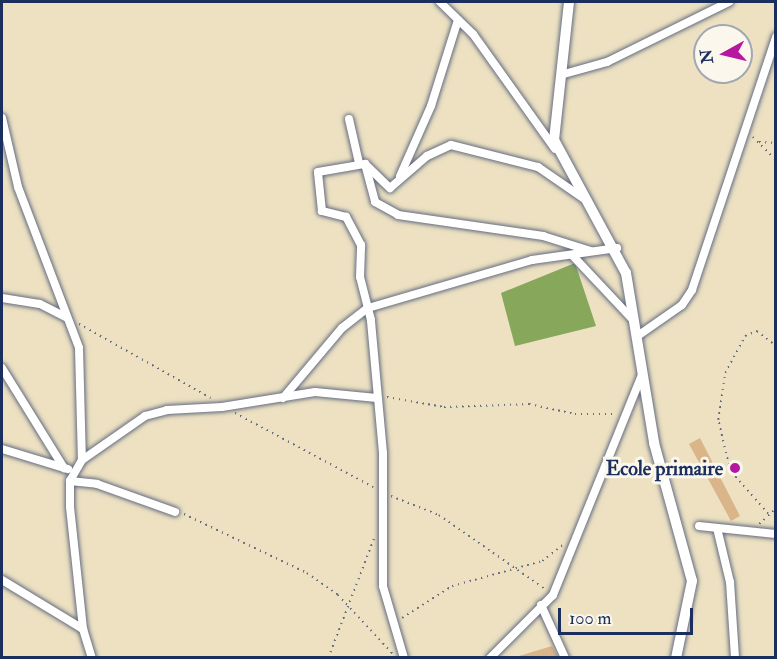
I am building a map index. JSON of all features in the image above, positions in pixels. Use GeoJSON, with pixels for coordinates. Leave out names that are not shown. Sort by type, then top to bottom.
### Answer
{"type":"FeatureCollection","features":[{"type":"Feature","properties":{"kind":"street"},"geometry":{"type":"LineString","coordinates":[[440,2],[458,20],[560,157],[593,206],[617,248],[638,329],[654,443],[692,581],[676,657]]}},
{"type":"Feature","properties":{"kind":"street"},"geometry":{"type":"LineString","coordinates":[[560,157],[553,129],[564,74],[569,2]]}},
{"type":"Feature","properties":{"kind":"street"},"geometry":{"type":"LineString","coordinates":[[564,74],[607,62],[729,2]]}},
{"type":"Feature","properties":{"kind":"street"},"geometry":{"type":"LineString","coordinates":[[395,184],[431,106],[458,20]]}},
{"type":"Feature","properties":{"kind":"street"},"geometry":{"type":"LineString","coordinates":[[638,329],[682,305],[692,290],[722,210],[720,191],[776,37]]}},
{"type":"Feature","properties":{"kind":"street"},"geometry":{"type":"LineString","coordinates":[[2,118],[18,187],[81,363],[82,460]]}},
{"type":"Feature","properties":{"kind":"street"},"geometry":{"type":"LineString","coordinates":[[349,119],[375,202],[398,215],[543,236],[594,252]]}},
{"type":"Feature","properties":{"kind":"street"},"geometry":{"type":"LineString","coordinates":[[362,163],[385,188],[395,184],[427,156],[451,145],[538,167],[593,206]]}},
{"type":"Feature","properties":{"kind":"street"},"geometry":{"type":"LineString","coordinates":[[362,163],[318,175],[322,211],[342,213],[358,237],[377,398],[382,493],[383,586],[404,657]]}},
{"type":"Feature","properties":{"kind":"street"},"geometry":{"type":"LineString","coordinates":[[283,398],[342,328],[368,309],[532,260],[617,248]]}},
{"type":"Feature","properties":{"kind":"street"},"geometry":{"type":"LineString","coordinates":[[573,256],[638,329]]}},
{"type":"Feature","properties":{"kind":"street"},"geometry":{"type":"LineString","coordinates":[[2,298],[40,304],[66,317]]}},
{"type":"Feature","properties":{"kind":"street"},"geometry":{"type":"LineString","coordinates":[[2,368],[64,468]]}},
{"type":"Feature","properties":{"kind":"street"},"geometry":{"type":"LineString","coordinates":[[490,657],[553,595],[572,537],[630,413],[645,369]]}},
{"type":"Feature","properties":{"kind":"street"},"geometry":{"type":"LineString","coordinates":[[92,657],[82,629],[70,481],[82,460],[145,416],[315,392],[377,398]]}},
{"type":"Feature","properties":{"kind":"street"},"geometry":{"type":"LineString","coordinates":[[2,448],[74,471]]}},
{"type":"Feature","properties":{"kind":"street"},"geometry":{"type":"LineString","coordinates":[[70,481],[97,484],[176,512]]}},
{"type":"Feature","properties":{"kind":"street"},"geometry":{"type":"LineString","coordinates":[[699,525],[776,534]]}},
{"type":"Feature","properties":{"kind":"street"},"geometry":{"type":"LineString","coordinates":[[717,528],[730,582],[735,657]]}},
{"type":"Feature","properties":{"kind":"street"},"geometry":{"type":"LineString","coordinates":[[3,585],[82,629]]}},
{"type":"Feature","properties":{"kind":"street"},"geometry":{"type":"LineString","coordinates":[[541,606],[565,657]]}},
{"type":"Feature","properties":{"kind":"path"},"geometry":{"type":"LineString","coordinates":[[743,128],[776,160]]}},
{"type":"Feature","properties":{"kind":"path"},"geometry":{"type":"LineString","coordinates":[[759,142],[776,143]]}},
{"type":"Feature","properties":{"kind":"path"},"geometry":{"type":"LineString","coordinates":[[768,514],[730,471],[718,420],[725,372],[742,340],[757,331],[776,346]]}},
{"type":"Feature","properties":{"kind":"path"},"geometry":{"type":"LineString","coordinates":[[377,398],[407,396],[444,406],[529,404],[576,414],[630,413]]}},
{"type":"Feature","properties":{"kind":"path"},"geometry":{"type":"LineString","coordinates":[[382,493],[439,515],[553,595]]}},
{"type":"Feature","properties":{"kind":"path"},"geometry":{"type":"LineString","coordinates":[[752,531],[776,508]]}},
{"type":"Feature","properties":{"kind":"path"},"geometry":{"type":"LineString","coordinates":[[176,512],[258,553],[277,556],[348,604],[395,657]]}},
{"type":"Feature","properties":{"kind":"path"},"geometry":{"type":"LineString","coordinates":[[328,657],[377,528]]}},
{"type":"Feature","properties":{"kind":"path"},"geometry":{"type":"LineString","coordinates":[[394,624],[452,586],[547,558],[572,537]]}},
{"type":"Feature","properties":{"kind":"green space"},"geometry":{"type":"Polygon","coordinates":[[[575,263],[596,326],[515,346],[501,293],[575,263]]]}},
{"type":"Feature","properties":{"kind":"building"},"geometry":{"type":"Polygon","coordinates":[[[700,438],[740,516],[731,521],[689,444],[700,438]]]}},
{"type":"Feature","properties":{"kind":"building"},"geometry":{"type":"Polygon","coordinates":[[[552,646],[558,657],[519,657],[519,656],[552,646]]]}},
{"type":"Feature","properties":{"kind":"place","name":"Ecole primaire"},"geometry":{"type":"Point","coordinates":[735,468]}}]}
